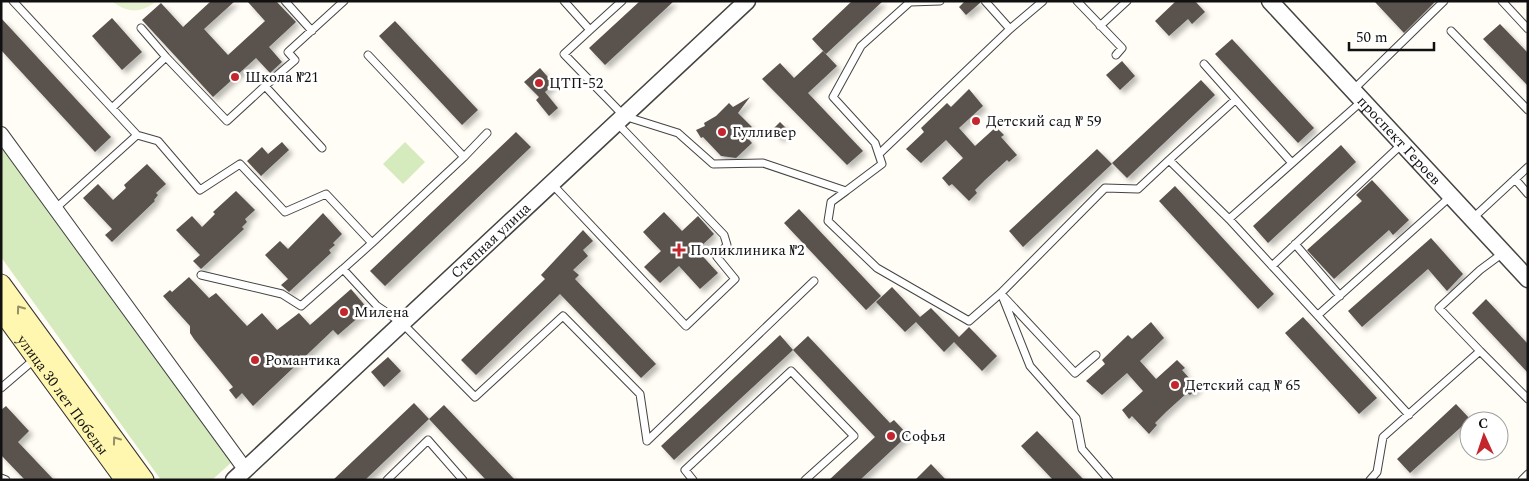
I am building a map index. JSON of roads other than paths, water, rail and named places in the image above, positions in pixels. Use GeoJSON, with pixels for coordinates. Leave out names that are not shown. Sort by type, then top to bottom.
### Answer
{"type":"FeatureCollection","features":[{"type":"Feature","properties":{"kind":"main road"},"geometry":{"type":"LineString","coordinates":[[1,284],[144,480]]}},
{"type":"Feature","properties":{"kind":"main road","name":"улица 30 лет Победы"},"geometry":{"type":"LineString","coordinates":[[1,310],[125,480]]}},
{"type":"Feature","properties":{"kind":"street","name":"Степная улица"},"geometry":{"type":"LineString","coordinates":[[240,475],[747,1]]}},
{"type":"Feature","properties":{"kind":"street","name":"проспект Героев"},"geometry":{"type":"LineString","coordinates":[[1272,2],[1402,144],[1527,276]]}},
{"type":"Feature","properties":{"kind":"street"},"geometry":{"type":"LineString","coordinates":[[1,134],[56,208],[240,475]]}},
{"type":"Feature","properties":{"kind":"lane"},"geometry":{"type":"LineString","coordinates":[[13,1],[137,135],[158,141],[200,190],[240,164],[285,212],[326,194],[372,243]]}},
{"type":"Feature","properties":{"kind":"lane"},"geometry":{"type":"LineString","coordinates":[[285,1],[312,31]]}},
{"type":"Feature","properties":{"kind":"lane"},"geometry":{"type":"LineString","coordinates":[[141,28],[226,121],[295,60],[288,52],[344,1]]}},
{"type":"Feature","properties":{"kind":"lane"},"geometry":{"type":"LineString","coordinates":[[564,1],[590,30]]}},
{"type":"Feature","properties":{"kind":"lane"},"geometry":{"type":"LineString","coordinates":[[552,184],[686,326],[735,279],[717,257],[728,245],[724,235],[564,54],[622,1]]}},
{"type":"Feature","properties":{"kind":"lane"},"geometry":{"type":"LineString","coordinates":[[940,1],[910,2],[861,46],[833,96],[876,143],[882,164],[830,202],[828,222],[877,268],[970,321],[1001,293],[1105,188],[1138,189],[1235,100]]}},
{"type":"Feature","properties":{"kind":"lane"},"geometry":{"type":"LineString","coordinates":[[985,1],[1010,29]]}},
{"type":"Feature","properties":{"kind":"lane"},"geometry":{"type":"LineString","coordinates":[[879,154],[1010,29],[1043,1]]}},
{"type":"Feature","properties":{"kind":"lane"},"geometry":{"type":"LineString","coordinates":[[1077,1],[1122,48],[1116,54]]}},
{"type":"Feature","properties":{"kind":"lane"},"geometry":{"type":"LineString","coordinates":[[1100,26],[1127,1]]}},
{"type":"Feature","properties":{"kind":"lane"},"geometry":{"type":"LineString","coordinates":[[1229,219],[1292,163],[1358,96],[1444,1]]}},
{"type":"Feature","properties":{"kind":"lane"},"geometry":{"type":"LineString","coordinates":[[1502,1],[1528,29]]}},
{"type":"Feature","properties":{"kind":"lane"},"geometry":{"type":"LineString","coordinates":[[1451,31],[1528,110]]}},
{"type":"Feature","properties":{"kind":"lane"},"geometry":{"type":"LineString","coordinates":[[368,55],[464,156]]}},
{"type":"Feature","properties":{"kind":"lane"},"geometry":{"type":"LineString","coordinates":[[112,108],[166,57]]}},
{"type":"Feature","properties":{"kind":"lane"},"geometry":{"type":"LineString","coordinates":[[1204,64],[1292,163]]}},
{"type":"Feature","properties":{"kind":"lane"},"geometry":{"type":"LineString","coordinates":[[265,86],[322,148]]}},
{"type":"Feature","properties":{"kind":"lane"},"geometry":{"type":"LineString","coordinates":[[621,119],[678,133],[713,164],[763,163],[846,190]]}},
{"type":"Feature","properties":{"kind":"lane"},"geometry":{"type":"LineString","coordinates":[[201,275],[282,294],[301,306],[372,243],[487,132]]}},
{"type":"Feature","properties":{"kind":"lane"},"geometry":{"type":"LineString","coordinates":[[56,208],[137,135]]}},
{"type":"Feature","properties":{"kind":"lane"},"geometry":{"type":"LineString","coordinates":[[1272,266],[1402,144]]}},
{"type":"Feature","properties":{"kind":"lane"},"geometry":{"type":"LineString","coordinates":[[1169,160],[1229,219],[1409,415]]}},
{"type":"Feature","properties":{"kind":"lane"},"geometry":{"type":"LineString","coordinates":[[1472,219],[1528,167]]}},
{"type":"Feature","properties":{"kind":"lane"},"geometry":{"type":"LineString","coordinates":[[1515,180],[1528,194]]}},
{"type":"Feature","properties":{"kind":"lane"},"geometry":{"type":"LineString","coordinates":[[1318,315],[1451,196]]}},
{"type":"Feature","properties":{"kind":"lane"},"geometry":{"type":"LineString","coordinates":[[1295,244],[1340,296]]}},
{"type":"Feature","properties":{"kind":"lane"},"geometry":{"type":"LineString","coordinates":[[1504,253],[1480,270],[1439,308],[1528,399]]}},
{"type":"Feature","properties":{"kind":"lane"},"geometry":{"type":"LineString","coordinates":[[343,269],[377,306],[402,323],[475,397],[563,316],[640,394],[647,441],[814,281]]}},
{"type":"Feature","properties":{"kind":"lane"},"geometry":{"type":"LineString","coordinates":[[1001,293],[1075,373],[1096,354]]}},
{"type":"Feature","properties":{"kind":"lane"},"geometry":{"type":"LineString","coordinates":[[1001,293],[1030,366],[1076,418],[1082,450],[1109,480]]}},
{"type":"Feature","properties":{"kind":"lane"},"geometry":{"type":"LineString","coordinates":[[1370,480],[1378,472],[1383,437],[1480,351]]}},
{"type":"Feature","properties":{"kind":"lane"},"geometry":{"type":"LineString","coordinates":[[1,388],[37,358]]}},
{"type":"Feature","properties":{"kind":"lane"},"geometry":{"type":"LineString","coordinates":[[693,480],[685,470],[791,371],[854,436],[804,480]]}},
{"type":"Feature","properties":{"kind":"lane"},"geometry":{"type":"LineString","coordinates":[[387,480],[428,440],[463,480]]}},
{"type":"Feature","properties":{"kind":"lane"},"geometry":{"type":"LineString","coordinates":[[1522,480],[1528,474]]}},
{"type":"Feature","properties":{"kind":"lane"},"geometry":{"type":"LineString","coordinates":[[1,478],[6,480]]}},
{"type":"Feature","properties":{"kind":"place","name":"Школа №21"},"geometry":{"type":"Point","coordinates":[235,77]}},
{"type":"Feature","properties":{"kind":"place","name":"ЦТП-52"},"geometry":{"type":"Point","coordinates":[539,83]}},
{"type":"Feature","properties":{"kind":"place","name":"Детский сад № 59"},"geometry":{"type":"Point","coordinates":[976,121]}},
{"type":"Feature","properties":{"kind":"place","name":"Гулливер"},"geometry":{"type":"Point","coordinates":[722,132]}},
{"type":"Feature","properties":{"kind":"place","name":"Поликлиника №2"},"geometry":{"type":"Point","coordinates":[679,250]}},
{"type":"Feature","properties":{"kind":"place","name":"Милена"},"geometry":{"type":"Point","coordinates":[344,312]}},
{"type":"Feature","properties":{"kind":"place","name":"Романтика"},"geometry":{"type":"Point","coordinates":[255,360]}},
{"type":"Feature","properties":{"kind":"place","name":"Детский сад № 65"},"geometry":{"type":"Point","coordinates":[1175,385]}},
{"type":"Feature","properties":{"kind":"place","name":"Софья"},"geometry":{"type":"Point","coordinates":[891,436]}}]}
